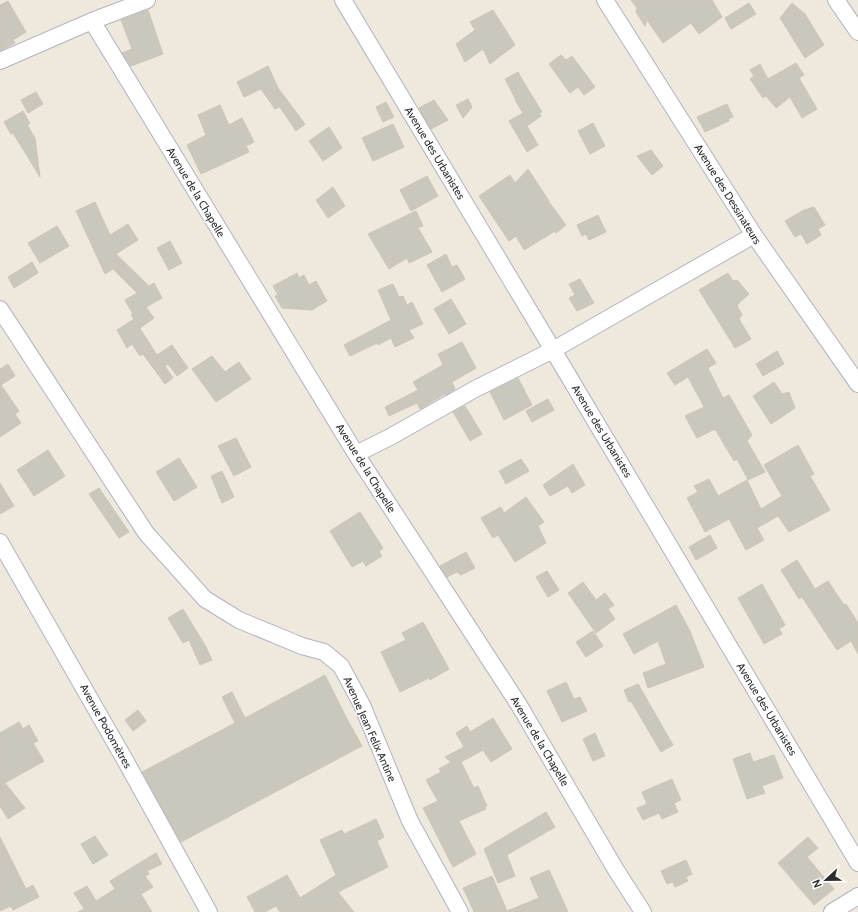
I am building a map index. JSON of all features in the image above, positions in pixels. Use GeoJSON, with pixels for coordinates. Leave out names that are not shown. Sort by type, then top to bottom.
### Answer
{"type":"FeatureCollection","features":[{"type":"Feature","properties":{"kind":"street"},"geometry":{"type":"LineString","coordinates":[[0,61],[92,21],[147,0]]}},
{"type":"Feature","properties":{"kind":"street","name":"Avenue des Urbanistes"},"geometry":{"type":"LineString","coordinates":[[343,0],[858,863]]}},
{"type":"Feature","properties":{"kind":"street","name":"Avenue des Dessinateurs"},"geometry":{"type":"LineString","coordinates":[[605,0],[754,235],[858,384]]}},
{"type":"Feature","properties":{"kind":"street"},"geometry":{"type":"LineString","coordinates":[[836,0],[858,32]]}},
{"type":"Feature","properties":{"kind":"street","name":"Avenue de la Chapelle"},"geometry":{"type":"LineString","coordinates":[[92,21],[356,454],[519,705],[616,870],[643,912]]}},
{"type":"Feature","properties":{"kind":"street"},"geometry":{"type":"LineString","coordinates":[[356,454],[390,437],[475,389],[553,350],[754,235]]}},
{"type":"Feature","properties":{"kind":"street","name":"Avenue Jean Felix Antine"},"geometry":{"type":"LineString","coordinates":[[0,309],[136,519],[155,544],[205,599],[239,620],[302,646],[324,652],[341,666],[362,705],[410,821],[460,912]]}},
{"type":"Feature","properties":{"kind":"street","name":"Avenue Podomètres"},"geometry":{"type":"LineString","coordinates":[[1,544],[122,753],[208,912]]}},
{"type":"Feature","properties":{"kind":"street"},"geometry":{"type":"LineString","coordinates":[[832,912],[858,896]]}},
{"type":"Feature","properties":{"kind":"building"},"geometry":{"type":"Polygon","coordinates":[[[631,0],[712,0],[722,17],[699,34],[691,23],[663,43],[647,20],[645,26],[636,12],[637,8],[631,0]]]}},
{"type":"Feature","properties":{"kind":"building"},"geometry":{"type":"Polygon","coordinates":[[[8,1],[26,32],[13,40],[15,43],[0,51],[0,5],[8,1]]]}},
{"type":"Feature","properties":{"kind":"building"},"geometry":{"type":"Polygon","coordinates":[[[749,3],[756,14],[731,29],[725,18],[749,3]]]}},
{"type":"Feature","properties":{"kind":"building"},"geometry":{"type":"Polygon","coordinates":[[[792,3],[805,14],[824,45],[805,58],[780,18],[792,3]]]}},
{"type":"Feature","properties":{"kind":"building"},"geometry":{"type":"Polygon","coordinates":[[[148,10],[163,54],[131,66],[122,53],[132,49],[121,20],[148,10]]]}},
{"type":"Feature","properties":{"kind":"building"},"geometry":{"type":"Polygon","coordinates":[[[493,10],[515,45],[490,64],[483,49],[465,62],[456,44],[475,30],[470,22],[493,10]]]}},
{"type":"Feature","properties":{"kind":"building"},"geometry":{"type":"Polygon","coordinates":[[[561,55],[566,60],[572,56],[595,87],[584,95],[578,87],[570,93],[549,64],[561,55]]]}},
{"type":"Feature","properties":{"kind":"building"},"geometry":{"type":"Polygon","coordinates":[[[796,63],[804,75],[799,78],[817,109],[802,118],[790,97],[776,108],[766,96],[763,98],[750,79],[754,76],[750,70],[760,64],[768,79],[796,63]]]}},
{"type":"Feature","properties":{"kind":"building"},"geometry":{"type":"Polygon","coordinates":[[[268,66],[278,88],[305,124],[296,131],[280,107],[275,109],[261,89],[244,97],[237,82],[268,66]]]}},
{"type":"Feature","properties":{"kind":"building"},"geometry":{"type":"Polygon","coordinates":[[[518,72],[542,112],[539,113],[541,116],[527,126],[538,145],[527,152],[509,121],[523,113],[505,79],[518,72]]]}},
{"type":"Feature","properties":{"kind":"building"},"geometry":{"type":"Polygon","coordinates":[[[36,92],[43,104],[28,113],[21,100],[36,92]]]}},
{"type":"Feature","properties":{"kind":"building"},"geometry":{"type":"Polygon","coordinates":[[[468,99],[472,107],[463,118],[456,105],[468,99]]]}},
{"type":"Feature","properties":{"kind":"building"},"geometry":{"type":"Polygon","coordinates":[[[434,100],[448,120],[431,129],[419,108],[434,100]]]}},
{"type":"Feature","properties":{"kind":"building"},"geometry":{"type":"Polygon","coordinates":[[[386,102],[394,117],[383,122],[376,107],[386,102]]]}},
{"type":"Feature","properties":{"kind":"building"},"geometry":{"type":"Polygon","coordinates":[[[727,104],[733,117],[728,119],[729,121],[705,132],[697,117],[727,104]]]}},
{"type":"Feature","properties":{"kind":"building"},"geometry":{"type":"Polygon","coordinates":[[[220,105],[229,125],[242,118],[254,142],[246,146],[249,152],[201,174],[187,145],[206,135],[198,115],[220,105]]]}},
{"type":"Feature","properties":{"kind":"building"},"geometry":{"type":"Polygon","coordinates":[[[23,111],[30,124],[27,125],[35,138],[40,177],[13,133],[11,134],[4,122],[23,111]]]}},
{"type":"Feature","properties":{"kind":"building"},"geometry":{"type":"Polygon","coordinates":[[[593,123],[605,146],[590,154],[578,131],[593,123]]]}},
{"type":"Feature","properties":{"kind":"building"},"geometry":{"type":"Polygon","coordinates":[[[393,124],[404,147],[373,161],[362,138],[393,124]]]}},
{"type":"Feature","properties":{"kind":"building"},"geometry":{"type":"Polygon","coordinates":[[[329,127],[342,148],[323,161],[309,141],[329,127]]]}},
{"type":"Feature","properties":{"kind":"building"},"geometry":{"type":"Polygon","coordinates":[[[651,150],[663,166],[652,175],[637,156],[651,150]]]}},
{"type":"Feature","properties":{"kind":"building"},"geometry":{"type":"Polygon","coordinates":[[[528,169],[566,225],[556,233],[555,231],[524,250],[516,236],[509,241],[479,196],[510,175],[515,183],[528,169]]]}},
{"type":"Feature","properties":{"kind":"building"},"geometry":{"type":"Polygon","coordinates":[[[427,176],[438,196],[411,211],[400,190],[427,176]]]}},
{"type":"Feature","properties":{"kind":"building"},"geometry":{"type":"Polygon","coordinates":[[[333,187],[345,206],[328,218],[316,200],[333,187]]]}},
{"type":"Feature","properties":{"kind":"building"},"geometry":{"type":"Polygon","coordinates":[[[95,202],[110,235],[128,224],[138,240],[116,254],[149,286],[154,283],[162,298],[146,307],[154,318],[140,328],[137,324],[157,355],[172,345],[188,368],[177,376],[168,364],[165,366],[173,378],[165,384],[143,354],[140,356],[132,344],[127,348],[117,330],[134,319],[131,315],[133,314],[125,300],[137,293],[113,269],[105,274],[76,211],[95,202]]]}},
{"type":"Feature","properties":{"kind":"building"},"geometry":{"type":"Polygon","coordinates":[[[814,207],[825,225],[818,229],[821,235],[807,244],[801,234],[795,237],[785,221],[804,210],[814,207]]]}},
{"type":"Feature","properties":{"kind":"building"},"geometry":{"type":"Polygon","coordinates":[[[416,211],[423,226],[418,228],[432,252],[409,263],[407,258],[389,269],[368,234],[416,211]]]}},
{"type":"Feature","properties":{"kind":"building"},"geometry":{"type":"Polygon","coordinates":[[[598,215],[606,232],[589,240],[586,234],[582,236],[577,225],[598,215]]]}},
{"type":"Feature","properties":{"kind":"building"},"geometry":{"type":"Polygon","coordinates":[[[57,226],[69,246],[40,263],[28,243],[57,226]]]}},
{"type":"Feature","properties":{"kind":"building"},"geometry":{"type":"Polygon","coordinates":[[[170,241],[182,263],[169,270],[157,248],[170,241]]]}},
{"type":"Feature","properties":{"kind":"building"},"geometry":{"type":"Polygon","coordinates":[[[446,254],[452,267],[457,265],[465,279],[442,292],[427,265],[446,254]]]}},
{"type":"Feature","properties":{"kind":"building"},"geometry":{"type":"Polygon","coordinates":[[[32,262],[38,273],[14,288],[8,277],[32,262]]]}},
{"type":"Feature","properties":{"kind":"building"},"geometry":{"type":"Polygon","coordinates":[[[297,273],[299,278],[304,275],[309,285],[316,281],[327,301],[312,310],[282,308],[275,296],[278,295],[273,286],[297,273]]]}},
{"type":"Feature","properties":{"kind":"building"},"geometry":{"type":"Polygon","coordinates":[[[728,273],[733,281],[737,280],[749,294],[737,305],[742,315],[739,319],[751,339],[735,348],[699,290],[728,273]]]}},
{"type":"Feature","properties":{"kind":"building"},"geometry":{"type":"Polygon","coordinates":[[[580,279],[594,303],[577,311],[569,298],[575,295],[569,284],[580,279]]]}},
{"type":"Feature","properties":{"kind":"building"},"geometry":{"type":"Polygon","coordinates":[[[393,284],[399,297],[403,296],[407,305],[412,302],[423,324],[409,330],[414,338],[395,347],[391,338],[350,356],[344,345],[391,320],[378,290],[393,284]]]}},
{"type":"Feature","properties":{"kind":"building"},"geometry":{"type":"Polygon","coordinates":[[[451,299],[466,324],[449,334],[434,309],[451,299]]]}},
{"type":"Feature","properties":{"kind":"building"},"geometry":{"type":"Polygon","coordinates":[[[462,342],[476,368],[452,382],[455,389],[446,395],[445,394],[420,409],[417,403],[389,416],[385,407],[418,390],[413,382],[443,365],[438,354],[462,342]]]}},
{"type":"Feature","properties":{"kind":"building"},"geometry":{"type":"Polygon","coordinates":[[[707,349],[716,363],[708,368],[723,398],[729,395],[752,435],[747,441],[765,472],[748,480],[737,459],[734,461],[715,429],[697,438],[685,416],[704,407],[688,377],[675,385],[667,373],[707,349]]]}},
{"type":"Feature","properties":{"kind":"building"},"geometry":{"type":"Polygon","coordinates":[[[777,351],[784,364],[763,376],[756,364],[777,351]]]}},
{"type":"Feature","properties":{"kind":"building"},"geometry":{"type":"Polygon","coordinates":[[[212,356],[225,372],[239,362],[251,379],[216,402],[192,369],[212,356]]]}},
{"type":"Feature","properties":{"kind":"building"},"geometry":{"type":"Polygon","coordinates":[[[8,364],[15,376],[1,385],[19,411],[15,414],[21,423],[0,437],[0,369],[8,364]]]}},
{"type":"Feature","properties":{"kind":"building"},"geometry":{"type":"Polygon","coordinates":[[[518,378],[532,405],[504,420],[490,392],[518,378]]]}},
{"type":"Feature","properties":{"kind":"building"},"geometry":{"type":"Polygon","coordinates":[[[774,382],[782,394],[789,392],[795,408],[771,424],[753,396],[774,382]]]}},
{"type":"Feature","properties":{"kind":"building"},"geometry":{"type":"Polygon","coordinates":[[[548,399],[554,410],[532,422],[526,411],[548,399]]]}},
{"type":"Feature","properties":{"kind":"building"},"geometry":{"type":"Polygon","coordinates":[[[465,406],[482,434],[470,441],[453,412],[465,406]]]}},
{"type":"Feature","properties":{"kind":"building"},"geometry":{"type":"Polygon","coordinates":[[[236,438],[251,467],[234,476],[218,446],[236,438]]]}},
{"type":"Feature","properties":{"kind":"building"},"geometry":{"type":"Polygon","coordinates":[[[798,445],[814,474],[810,476],[830,510],[789,532],[778,516],[757,528],[764,540],[746,550],[729,519],[705,532],[687,498],[698,492],[694,486],[709,479],[718,496],[747,480],[761,509],[782,496],[764,465],[798,445]]]}},
{"type":"Feature","properties":{"kind":"building"},"geometry":{"type":"Polygon","coordinates":[[[48,450],[65,476],[34,496],[17,470],[48,450]]]}},
{"type":"Feature","properties":{"kind":"building"},"geometry":{"type":"Polygon","coordinates":[[[179,458],[197,487],[174,501],[156,472],[179,458]]]}},
{"type":"Feature","properties":{"kind":"building"},"geometry":{"type":"Polygon","coordinates":[[[521,459],[529,471],[506,484],[499,471],[521,459]]]}},
{"type":"Feature","properties":{"kind":"building"},"geometry":{"type":"Polygon","coordinates":[[[573,464],[585,485],[572,493],[568,486],[550,496],[543,485],[573,464]]]}},
{"type":"Feature","properties":{"kind":"building"},"geometry":{"type":"Polygon","coordinates":[[[222,471],[234,497],[222,503],[211,476],[222,471]]]}},
{"type":"Feature","properties":{"kind":"building"},"geometry":{"type":"Polygon","coordinates":[[[0,483],[14,506],[0,514],[0,483]]]}},
{"type":"Feature","properties":{"kind":"building"},"geometry":{"type":"Polygon","coordinates":[[[99,488],[129,532],[119,538],[89,494],[99,488]]]}},
{"type":"Feature","properties":{"kind":"building"},"geometry":{"type":"Polygon","coordinates":[[[526,497],[544,522],[538,526],[546,543],[515,562],[498,535],[493,538],[481,518],[501,507],[504,513],[526,497]]]}},
{"type":"Feature","properties":{"kind":"building"},"geometry":{"type":"Polygon","coordinates":[[[360,512],[383,548],[379,551],[382,556],[366,566],[363,561],[352,567],[330,531],[360,512]]]}},
{"type":"Feature","properties":{"kind":"building"},"geometry":{"type":"Polygon","coordinates":[[[710,535],[717,548],[696,560],[689,547],[710,535]]]}},
{"type":"Feature","properties":{"kind":"building"},"geometry":{"type":"Polygon","coordinates":[[[466,552],[475,568],[461,575],[457,572],[447,577],[440,566],[466,552]]]}},
{"type":"Feature","properties":{"kind":"building"},"geometry":{"type":"Polygon","coordinates":[[[797,560],[815,589],[828,581],[844,605],[846,604],[858,623],[858,654],[851,641],[837,650],[802,597],[799,599],[781,570],[797,560]]]}},
{"type":"Feature","properties":{"kind":"building"},"geometry":{"type":"Polygon","coordinates":[[[547,571],[559,590],[548,597],[536,577],[547,571]]]}},
{"type":"Feature","properties":{"kind":"building"},"geometry":{"type":"Polygon","coordinates":[[[583,582],[596,600],[605,593],[614,605],[608,609],[615,619],[596,633],[568,593],[583,582]]]}},
{"type":"Feature","properties":{"kind":"building"},"geometry":{"type":"Polygon","coordinates":[[[762,584],[785,625],[779,629],[782,634],[764,644],[738,598],[762,584]]]}},
{"type":"Feature","properties":{"kind":"building"},"geometry":{"type":"Polygon","coordinates":[[[676,605],[690,631],[704,667],[648,688],[643,673],[666,664],[658,641],[634,654],[623,634],[676,605]]]}},
{"type":"Feature","properties":{"kind":"building"},"geometry":{"type":"Polygon","coordinates":[[[183,609],[206,647],[212,660],[200,665],[189,640],[183,643],[168,618],[183,609]]]}},
{"type":"Feature","properties":{"kind":"building"},"geometry":{"type":"Polygon","coordinates":[[[423,622],[449,669],[430,680],[429,678],[400,692],[381,652],[406,640],[402,633],[423,622]]]}},
{"type":"Feature","properties":{"kind":"building"},"geometry":{"type":"Polygon","coordinates":[[[593,631],[603,646],[586,657],[576,642],[593,631]]]}},
{"type":"Feature","properties":{"kind":"building"},"geometry":{"type":"Polygon","coordinates":[[[325,675],[362,746],[181,842],[142,772],[235,723],[222,697],[232,692],[245,718],[325,675]]]}},
{"type":"Feature","properties":{"kind":"building"},"geometry":{"type":"Polygon","coordinates":[[[566,682],[574,699],[580,697],[587,711],[562,722],[547,691],[566,682]]]}},
{"type":"Feature","properties":{"kind":"building"},"geometry":{"type":"Polygon","coordinates":[[[638,684],[673,745],[661,752],[631,701],[629,702],[624,690],[638,684]]]}},
{"type":"Feature","properties":{"kind":"building"},"geometry":{"type":"Polygon","coordinates":[[[138,710],[146,721],[133,731],[125,720],[138,710]]]}},
{"type":"Feature","properties":{"kind":"building"},"geometry":{"type":"Polygon","coordinates":[[[493,718],[512,749],[491,762],[483,750],[461,762],[474,788],[478,786],[487,806],[485,807],[486,809],[459,821],[476,854],[453,867],[423,808],[438,801],[426,780],[441,772],[439,769],[451,762],[445,757],[464,747],[456,733],[467,726],[470,732],[493,718]]]}},
{"type":"Feature","properties":{"kind":"building"},"geometry":{"type":"Polygon","coordinates":[[[19,722],[23,729],[29,725],[38,741],[33,743],[44,761],[5,783],[25,808],[8,819],[0,806],[0,733],[19,722]]]}},
{"type":"Feature","properties":{"kind":"building"},"geometry":{"type":"Polygon","coordinates":[[[595,733],[605,756],[593,761],[583,739],[595,733]]]}},
{"type":"Feature","properties":{"kind":"building"},"geometry":{"type":"Polygon","coordinates":[[[750,753],[753,762],[774,755],[783,778],[762,786],[765,793],[747,799],[733,759],[750,753]]]}},
{"type":"Feature","properties":{"kind":"building"},"geometry":{"type":"Polygon","coordinates":[[[672,779],[681,800],[674,803],[678,812],[662,819],[659,813],[643,820],[637,808],[647,804],[642,792],[672,779]]]}},
{"type":"Feature","properties":{"kind":"building"},"geometry":{"type":"Polygon","coordinates":[[[546,812],[555,827],[507,855],[515,876],[498,883],[484,849],[546,812]]]}},
{"type":"Feature","properties":{"kind":"building"},"geometry":{"type":"Polygon","coordinates":[[[376,819],[384,837],[377,841],[388,867],[338,892],[354,912],[280,912],[276,906],[265,912],[255,912],[247,897],[287,875],[300,898],[336,875],[320,840],[342,830],[344,834],[376,819]]]}},
{"type":"Feature","properties":{"kind":"building"},"geometry":{"type":"Polygon","coordinates":[[[95,836],[108,855],[93,864],[81,844],[95,836]]]}},
{"type":"Feature","properties":{"kind":"building"},"geometry":{"type":"Polygon","coordinates":[[[0,837],[26,889],[33,885],[39,897],[13,910],[11,906],[0,911],[0,837]]]}},
{"type":"Feature","properties":{"kind":"building"},"geometry":{"type":"Polygon","coordinates":[[[808,837],[818,848],[807,857],[834,889],[814,905],[778,863],[808,837]]]}},
{"type":"Feature","properties":{"kind":"building"},"geometry":{"type":"Polygon","coordinates":[[[156,853],[162,864],[147,871],[149,874],[145,876],[153,887],[141,894],[152,912],[78,912],[84,909],[74,893],[87,886],[96,901],[115,889],[110,881],[156,853]]]}},
{"type":"Feature","properties":{"kind":"building"},"geometry":{"type":"Polygon","coordinates":[[[686,860],[692,874],[686,877],[688,881],[675,887],[673,882],[667,884],[661,871],[686,860]]]}},
{"type":"Feature","properties":{"kind":"building"},"geometry":{"type":"Polygon","coordinates":[[[549,870],[568,912],[474,912],[463,888],[492,876],[507,911],[539,898],[530,878],[549,870]]]}}]}
